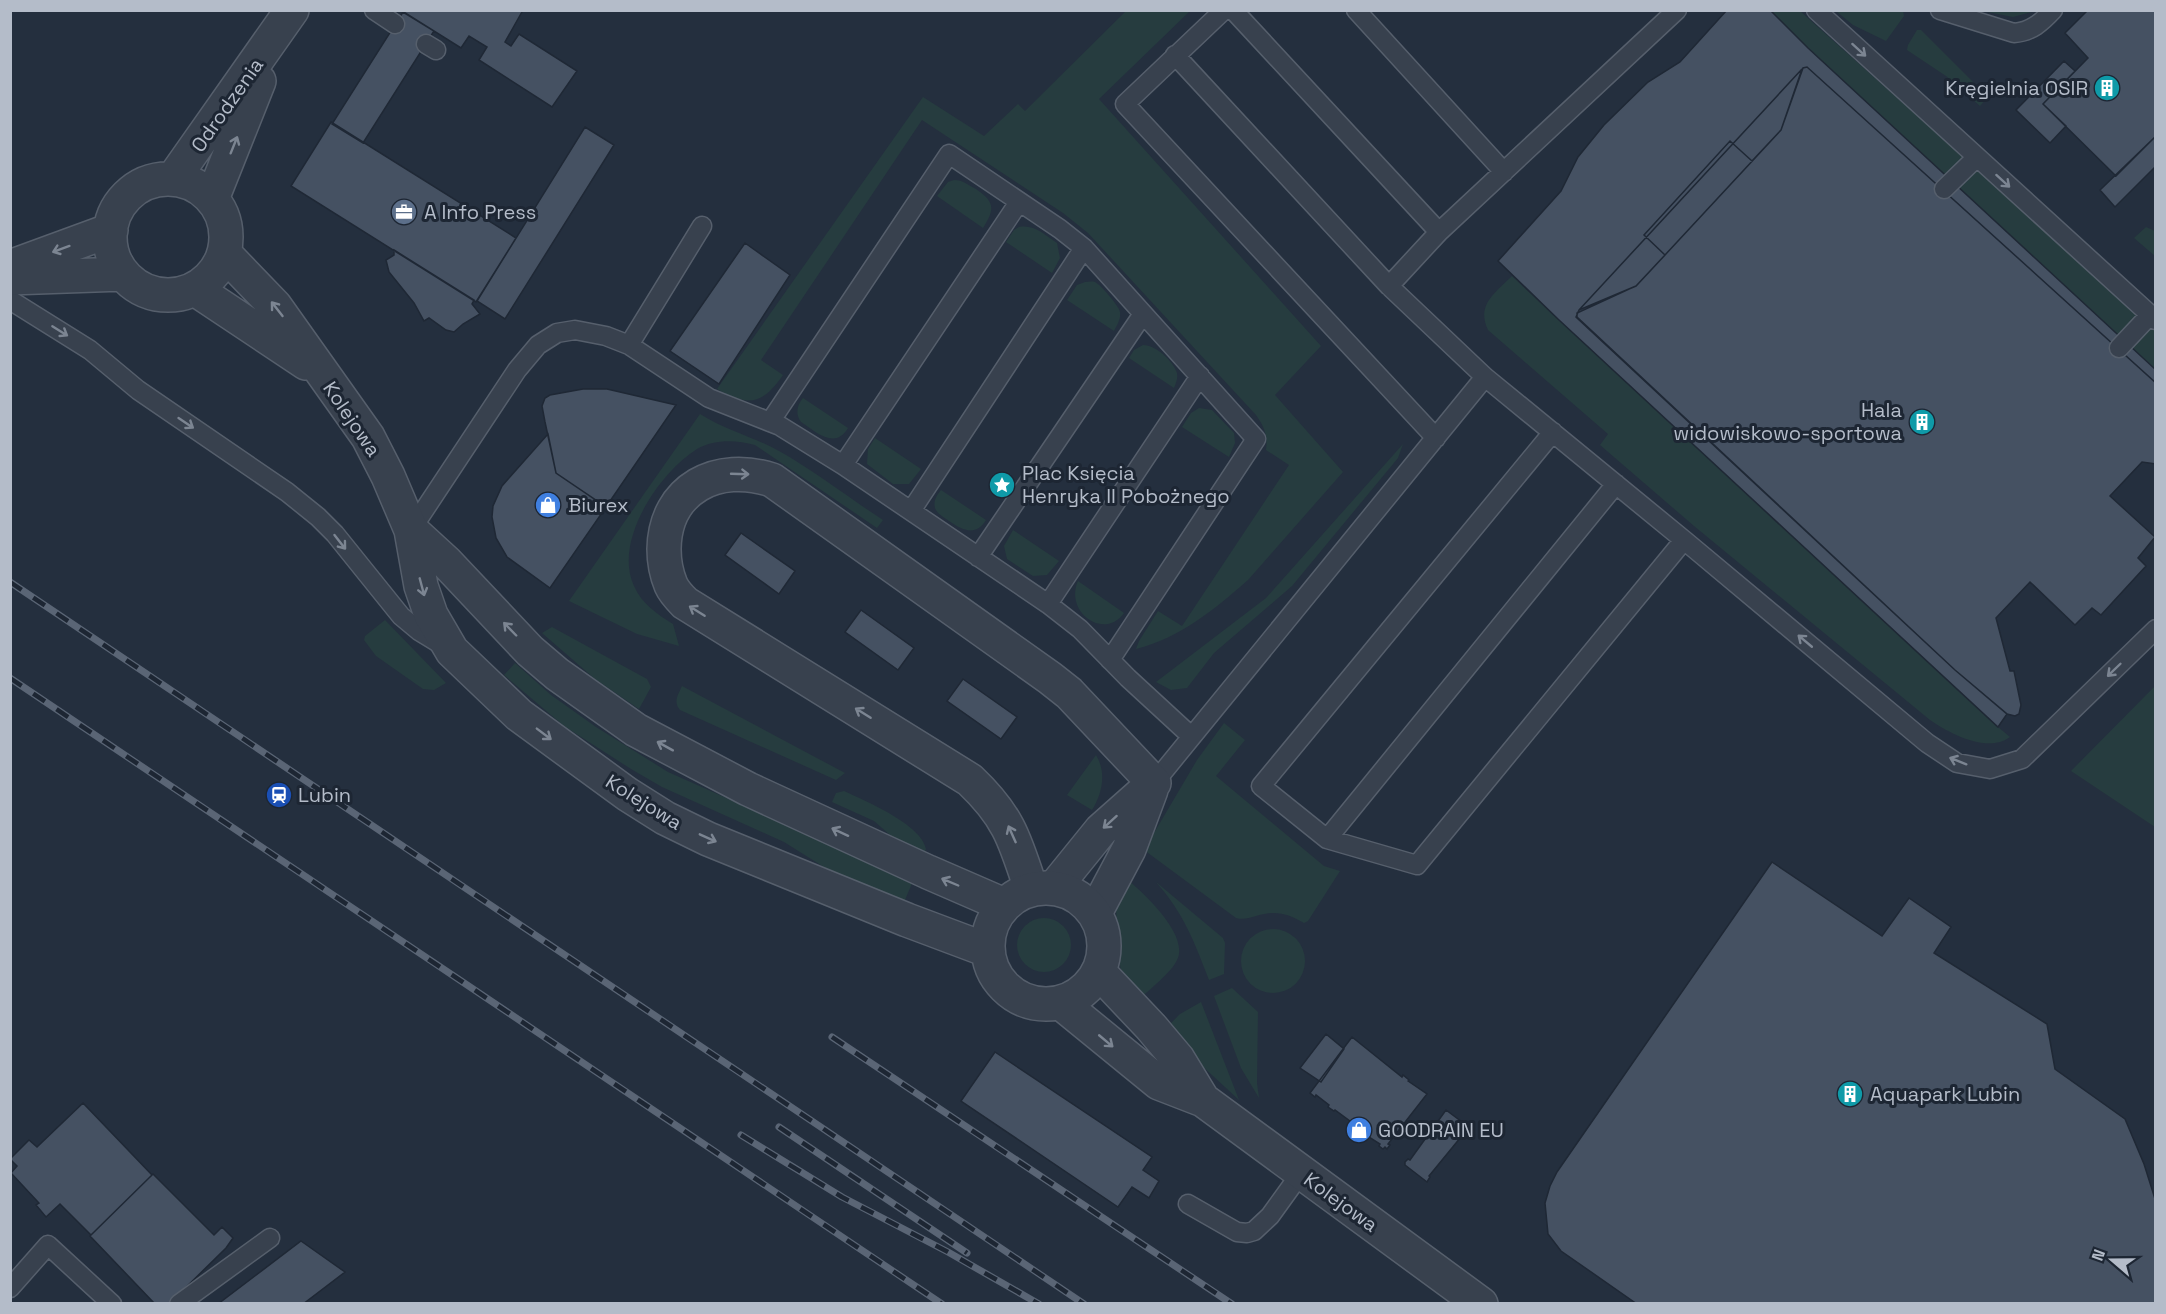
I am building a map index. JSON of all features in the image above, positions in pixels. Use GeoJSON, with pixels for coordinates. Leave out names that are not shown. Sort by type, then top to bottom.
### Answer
{"type":"FeatureCollection","features":[{"type":"Feature","properties":{"kind":"street","name":"Odrodzenia"},"geometry":{"type":"LineString","coordinates":[[173,179],[286,21]]}},
{"type":"Feature","properties":{"kind":"street","name":"Odrodzenia"},"geometry":{"type":"LineString","coordinates":[[212,199],[286,21]]}},
{"type":"Feature","properties":{"kind":"street"},"geometry":{"type":"LineString","coordinates":[[173,179],[188,182],[201,189],[212,199],[222,215],[226,234],[224,253],[219,268],[208,280],[195,289],[176,296],[156,294],[138,287],[123,274],[114,260],[110,245],[111,230],[118,209],[132,192],[145,184],[173,179]]}},
{"type":"Feature","properties":{"kind":"street"},"geometry":{"type":"LineString","coordinates":[[10,267],[111,230]]}},
{"type":"Feature","properties":{"kind":"street","name":"Kolejowa"},"geometry":{"type":"LineString","coordinates":[[224,253],[275,306],[368,436],[411,530],[421,586],[431,615],[452,651],[519,715],[627,794],[666,818],[708,839],[987,950]]}},
{"type":"Feature","properties":{"kind":"street"},"geometry":{"type":"LineString","coordinates":[[10,278],[123,274]]}},
{"type":"Feature","properties":{"kind":"street","name":"Kolejowa"},"geometry":{"type":"LineString","coordinates":[[195,289],[322,374]]}},
{"type":"Feature","properties":{"kind":"street"},"geometry":{"type":"LineString","coordinates":[[1043,888],[1005,820],[989,798],[970,780],[685,603],[671,586],[664,563],[664,537],[677,503],[692,488],[728,474],[757,476],[772,480],[1069,693],[1154,783]]}},
{"type":"Feature","properties":{"kind":"street","name":"Kolejowa"},"geometry":{"type":"LineString","coordinates":[[411,530],[447,563],[531,651],[557,674],[636,730],[748,789],[937,877],[1004,905]]}},
{"type":"Feature","properties":{"kind":"street"},"geometry":{"type":"LineString","coordinates":[[1043,888],[1101,830],[1154,783]]}},
{"type":"Feature","properties":{"kind":"street"},"geometry":{"type":"LineString","coordinates":[[1095,913],[1129,849],[1154,783]]}},
{"type":"Feature","properties":{"kind":"street"},"geometry":{"type":"LineString","coordinates":[[1043,888],[1077,896],[1095,913],[1104,932],[1105,952],[1100,972],[1090,986],[1077,996],[1061,1003],[1044,1005],[1027,1002],[1012,994],[999,982],[991,967],[987,950],[988,933],[994,918],[1004,905],[1017,895],[1043,888]]}},
{"type":"Feature","properties":{"kind":"street"},"geometry":{"type":"LineString","coordinates":[[1100,972],[1178,1059],[1203,1100]]}},
{"type":"Feature","properties":{"kind":"street"},"geometry":{"type":"LineString","coordinates":[[1061,1003],[1159,1083],[1203,1100]]}},
{"type":"Feature","properties":{"kind":"street","name":"Kolejowa"},"geometry":{"type":"LineString","coordinates":[[1203,1100],[1481,1304]]}},
{"type":"Feature","properties":{"kind":"lane"},"geometry":{"type":"LineString","coordinates":[[374,10],[395,24]]}},
{"type":"Feature","properties":{"kind":"lane"},"geometry":{"type":"LineString","coordinates":[[1224,10],[1125,104],[1436,438]]}},
{"type":"Feature","properties":{"kind":"lane"},"geometry":{"type":"LineString","coordinates":[[1233,10],[1439,232]]}},
{"type":"Feature","properties":{"kind":"lane"},"geometry":{"type":"LineString","coordinates":[[1356,10],[1504,172]]}},
{"type":"Feature","properties":{"kind":"lane"},"geometry":{"type":"LineString","coordinates":[[1389,286],[1439,232],[1677,10]]}},
{"type":"Feature","properties":{"kind":"lane"},"geometry":{"type":"LineString","coordinates":[[1816,10],[2153,318],[2119,348]]}},
{"type":"Feature","properties":{"kind":"lane"},"geometry":{"type":"LineString","coordinates":[[1940,10],[2014,33],[2024,33],[2053,10]]}},
{"type":"Feature","properties":{"kind":"lane"},"geometry":{"type":"LineString","coordinates":[[1175,55],[1389,286],[1485,377],[1927,743],[1957,763],[1990,769],[2022,759],[2156,629]]}},
{"type":"Feature","properties":{"kind":"lane"},"geometry":{"type":"LineString","coordinates":[[770,422],[950,154],[1060,229],[1084,248],[1256,439],[1110,660]]}},
{"type":"Feature","properties":{"kind":"lane"},"geometry":{"type":"LineString","coordinates":[[1944,189],[1977,157]]}},
{"type":"Feature","properties":{"kind":"lane"},"geometry":{"type":"LineString","coordinates":[[843,465],[1019,202]]}},
{"type":"Feature","properties":{"kind":"lane"},"geometry":{"type":"LineString","coordinates":[[629,345],[702,226]]}},
{"type":"Feature","properties":{"kind":"lane"},"geometry":{"type":"LineString","coordinates":[[911,511],[1084,248]]}},
{"type":"Feature","properties":{"kind":"lane"},"geometry":{"type":"LineString","coordinates":[[10,300],[90,350],[138,390],[287,492],[335,534],[401,616],[419,631],[452,651]]}},
{"type":"Feature","properties":{"kind":"lane"},"geometry":{"type":"LineString","coordinates":[[978,557],[1143,314]]}},
{"type":"Feature","properties":{"kind":"lane"},"geometry":{"type":"LineString","coordinates":[[411,530],[517,370],[538,345],[557,333],[575,330],[606,336],[629,345],[709,398],[770,422],[843,465],[1048,604],[1080,629],[1191,736]]}},
{"type":"Feature","properties":{"kind":"lane"},"geometry":{"type":"LineString","coordinates":[[1048,604],[1200,376]]}},
{"type":"Feature","properties":{"kind":"lane"},"geometry":{"type":"LineString","coordinates":[[1154,783],[1485,377]]}},
{"type":"Feature","properties":{"kind":"lane"},"geometry":{"type":"LineString","coordinates":[[1552,432],[1261,786],[1327,839],[1417,865],[1684,540]]}},
{"type":"Feature","properties":{"kind":"lane"},"geometry":{"type":"LineString","coordinates":[[1327,839],[1616,484]]}},
{"type":"Feature","properties":{"kind":"lane"},"geometry":{"type":"LineString","coordinates":[[1188,1204],[1236,1232],[1254,1231],[1270,1216],[1300,1173]]}},
{"type":"Feature","properties":{"kind":"lane"},"geometry":{"type":"LineString","coordinates":[[179,1304],[270,1238]]}},
{"type":"Feature","properties":{"kind":"lane"},"geometry":{"type":"LineString","coordinates":[[10,1288],[48,1245],[112,1304]]}},
{"type":"Feature","properties":{"kind":"green space"},"geometry":{"type":"Polygon","coordinates":[[[2035,10],[2013,17],[1983,11],[2035,10]]]}},
{"type":"Feature","properties":{"kind":"green space"},"geometry":{"type":"Polygon","coordinates":[[[1126,11],[1190,11],[1099,99],[1321,346],[1275,395],[1343,472],[1236,591],[1210,612],[1182,630],[1136,649],[1158,611],[1182,626],[1289,465],[1266,450],[1265,431],[1256,415],[1088,233],[1063,213],[922,120],[761,360],[783,375],[768,392],[754,400],[738,399],[717,389],[923,97],[984,136],[1018,104],[1025,111],[1126,11]]]}},
{"type":"Feature","properties":{"kind":"green space"},"geometry":{"type":"Polygon","coordinates":[[[1770,11],[1800,11],[2130,306],[2155,331],[2155,370],[1808,48],[1770,11]]]}},
{"type":"Feature","properties":{"kind":"green space"},"geometry":{"type":"Polygon","coordinates":[[[1836,11],[1903,11],[1904,16],[1886,41],[1853,25],[1836,11]]]}},
{"type":"Feature","properties":{"kind":"green space"},"geometry":{"type":"Polygon","coordinates":[[[1917,30],[1921,30],[1988,97],[1980,106],[1946,76],[1907,50],[1917,30]]]}},
{"type":"Feature","properties":{"kind":"green space"},"geometry":{"type":"Polygon","coordinates":[[[954,180],[976,189],[990,202],[990,216],[983,228],[937,196],[948,182],[954,180]]]}},
{"type":"Feature","properties":{"kind":"green space"},"geometry":{"type":"Polygon","coordinates":[[[1019,227],[1030,227],[1057,243],[1060,258],[1052,273],[1006,242],[1014,230],[1019,227]]]}},
{"type":"Feature","properties":{"kind":"green space"},"geometry":{"type":"Polygon","coordinates":[[[2146,227],[2155,231],[2155,256],[2134,238],[2146,227]]]}},
{"type":"Feature","properties":{"kind":"green space"},"geometry":{"type":"Polygon","coordinates":[[[1512,276],[2010,737],[2001,742],[1980,743],[1947,731],[1930,720],[1694,526],[1600,445],[1608,434],[1488,330],[1484,313],[1486,306],[1494,294],[1512,276]]]}},
{"type":"Feature","properties":{"kind":"green space"},"geometry":{"type":"Polygon","coordinates":[[[1085,282],[1098,284],[1119,309],[1120,317],[1114,331],[1067,300],[1077,285],[1085,282]]]}},
{"type":"Feature","properties":{"kind":"green space"},"geometry":{"type":"Polygon","coordinates":[[[1143,345],[1163,354],[1175,368],[1177,381],[1174,388],[1129,358],[1134,350],[1143,345]]]}},
{"type":"Feature","properties":{"kind":"green space"},"geometry":{"type":"Polygon","coordinates":[[[803,398],[848,428],[837,438],[831,438],[825,437],[801,422],[797,413],[803,398]]]}},
{"type":"Feature","properties":{"kind":"green space"},"geometry":{"type":"Polygon","coordinates":[[[1199,408],[1212,410],[1234,433],[1235,443],[1229,457],[1182,427],[1191,413],[1199,408]]]}},
{"type":"Feature","properties":{"kind":"green space"},"geometry":{"type":"Polygon","coordinates":[[[700,414],[719,425],[779,451],[883,520],[877,528],[755,445],[726,441],[711,443],[697,449],[668,474],[655,491],[643,510],[630,549],[629,568],[637,592],[656,612],[673,624],[679,646],[637,634],[569,601],[700,414]]]}},
{"type":"Feature","properties":{"kind":"green space"},"geometry":{"type":"Polygon","coordinates":[[[875,438],[921,469],[909,484],[893,484],[867,464],[868,449],[875,438]]]}},
{"type":"Feature","properties":{"kind":"green space"},"geometry":{"type":"Polygon","coordinates":[[[1403,444],[1398,458],[1292,586],[1214,653],[1187,688],[1171,690],[1156,682],[1266,598],[1403,444]]]}},
{"type":"Feature","properties":{"kind":"green space"},"geometry":{"type":"Polygon","coordinates":[[[941,490],[986,520],[978,529],[969,530],[939,514],[935,503],[941,490]]]}},
{"type":"Feature","properties":{"kind":"green space"},"geometry":{"type":"Polygon","coordinates":[[[1013,530],[1059,561],[1047,575],[1033,576],[1007,559],[1004,546],[1013,530]]]}},
{"type":"Feature","properties":{"kind":"green space"},"geometry":{"type":"Polygon","coordinates":[[[1078,581],[1124,613],[1116,621],[1106,624],[1088,619],[1076,603],[1075,592],[1078,581]]]}},
{"type":"Feature","properties":{"kind":"green space"},"geometry":{"type":"Polygon","coordinates":[[[385,620],[446,683],[434,690],[423,689],[376,656],[364,640],[365,636],[385,620]]]}},
{"type":"Feature","properties":{"kind":"green space"},"geometry":{"type":"Polygon","coordinates":[[[552,627],[647,679],[651,687],[639,709],[595,679],[542,633],[552,627]]]}},
{"type":"Feature","properties":{"kind":"green space"},"geometry":{"type":"Polygon","coordinates":[[[515,663],[551,695],[596,727],[668,772],[913,881],[902,907],[851,884],[784,842],[662,787],[631,769],[564,726],[504,675],[515,663]]]}},
{"type":"Feature","properties":{"kind":"green space"},"geometry":{"type":"Polygon","coordinates":[[[682,686],[845,773],[836,780],[680,710],[677,701],[682,686]]]}},
{"type":"Feature","properties":{"kind":"green space"},"geometry":{"type":"Polygon","coordinates":[[[2155,686],[2155,827],[2071,771],[2155,686]]]}},
{"type":"Feature","properties":{"kind":"green space"},"geometry":{"type":"Polygon","coordinates":[[[1224,723],[1245,740],[1216,776],[1324,866],[1340,871],[1308,921],[1304,923],[1275,913],[1236,918],[1144,850],[1197,760],[1224,723]]]}},
{"type":"Feature","properties":{"kind":"green space"},"geometry":{"type":"Polygon","coordinates":[[[1096,755],[1101,769],[1102,783],[1092,810],[1067,795],[1096,755]]]}},
{"type":"Feature","properties":{"kind":"green space"},"geometry":{"type":"Polygon","coordinates":[[[844,791],[892,815],[915,831],[926,849],[923,857],[905,848],[874,821],[832,802],[836,793],[844,791]]]}},
{"type":"Feature","properties":{"kind":"green space"},"geometry":{"type":"Polygon","coordinates":[[[1126,878],[1163,915],[1177,939],[1179,950],[1177,960],[1170,970],[1138,1000],[1122,977],[1118,953],[1116,907],[1126,878]]]}},
{"type":"Feature","properties":{"kind":"green space"},"geometry":{"type":"Polygon","coordinates":[[[1156,882],[1223,938],[1225,943],[1224,974],[1209,980],[1181,917],[1156,882]]]}},
{"type":"Feature","properties":{"kind":"green space"},"geometry":{"type":"Polygon","coordinates":[[[1039,918],[1049,918],[1059,922],[1067,930],[1071,945],[1067,960],[1059,968],[1049,972],[1039,972],[1029,968],[1021,960],[1017,950],[1017,940],[1021,930],[1029,922],[1039,918]]]}},
{"type":"Feature","properties":{"kind":"green space"},"geometry":{"type":"Polygon","coordinates":[[[1267,929],[1279,929],[1296,938],[1303,949],[1305,961],[1303,973],[1296,984],[1279,993],[1267,993],[1255,988],[1246,979],[1241,967],[1241,955],[1246,943],[1255,934],[1267,929]]]}},
{"type":"Feature","properties":{"kind":"green space"},"geometry":{"type":"Polygon","coordinates":[[[1232,988],[1258,1012],[1257,1083],[1259,1098],[1241,1068],[1214,996],[1232,988]]]}},
{"type":"Feature","properties":{"kind":"green space"},"geometry":{"type":"Polygon","coordinates":[[[1201,1002],[1239,1100],[1199,1063],[1167,1027],[1180,1014],[1201,1002]]]}},
{"type":"Feature","properties":{"kind":"building"},"geometry":{"type":"Polygon","coordinates":[[[523,10],[505,42],[511,46],[519,34],[577,71],[552,107],[479,60],[487,47],[469,36],[461,48],[402,11],[523,10]]]}},
{"type":"Feature","properties":{"kind":"building"},"geometry":{"type":"Polygon","coordinates":[[[1727,10],[1770,10],[1808,48],[2156,370],[2156,383],[1807,67],[1803,68],[1781,130],[1752,161],[1730,141],[1644,235],[1665,255],[1636,286],[1577,313],[1577,317],[1955,670],[2007,714],[1998,727],[1498,261],[1561,191],[1578,157],[1604,125],[1648,82],[1680,62],[1727,10]]]}},
{"type":"Feature","properties":{"kind":"building","name":"Kręgielnia OSIR"},"geometry":{"type":"Polygon","coordinates":[[[2088,10],[2156,10],[2156,136],[2116,176],[2043,104],[2088,58],[2065,33],[2088,10]]]}},
{"type":"Feature","properties":{"kind":"building"},"geometry":{"type":"Polygon","coordinates":[[[403,12],[434,31],[363,143],[332,124],[403,12]]]}},
{"type":"Feature","properties":{"kind":"building"},"geometry":{"type":"Polygon","coordinates":[[[2064,61],[2075,71],[2043,104],[2066,126],[2050,143],[2016,110],[2064,61]]]}},
{"type":"Feature","properties":{"kind":"building","name":"Hala widowiskowo-sportowa"},"geometry":{"type":"Polygon","coordinates":[[[1807,67],[2156,383],[2156,464],[2142,462],[2110,496],[2155,537],[2138,558],[2146,566],[2101,615],[2092,608],[2075,625],[2030,582],[1996,618],[2010,671],[2014,671],[2021,705],[2019,714],[2015,716],[2007,714],[1955,670],[1576,317],[1579,310],[1636,286],[1665,255],[1644,235],[1730,141],[1752,161],[1781,130],[1803,68],[1807,67]]]}},
{"type":"Feature","properties":{"kind":"building"},"geometry":{"type":"Polygon","coordinates":[[[1802,69],[1781,130],[1636,286],[1579,310],[1802,69]]]}},
{"type":"Feature","properties":{"kind":"building","name":"A Info Press"},"geometry":{"type":"Polygon","coordinates":[[[331,122],[516,238],[476,302],[291,186],[331,122]]]}},
{"type":"Feature","properties":{"kind":"building"},"geometry":{"type":"Polygon","coordinates":[[[585,127],[614,145],[505,319],[477,301],[585,127]]]}},
{"type":"Feature","properties":{"kind":"building"},"geometry":{"type":"Polygon","coordinates":[[[2156,136],[2156,166],[2115,207],[2100,190],[2156,136]]]}},
{"type":"Feature","properties":{"kind":"building"},"geometry":{"type":"Polygon","coordinates":[[[745,243],[790,275],[719,384],[670,351],[745,243]]]}},
{"type":"Feature","properties":{"kind":"building"},"geometry":{"type":"Polygon","coordinates":[[[394,250],[474,300],[472,304],[480,314],[454,332],[446,330],[429,318],[424,321],[414,303],[389,272],[386,260],[394,255],[394,250]]]}},
{"type":"Feature","properties":{"kind":"building"},"geometry":{"type":"Polygon","coordinates":[[[583,389],[607,389],[676,405],[606,507],[556,473],[545,422],[542,406],[545,398],[583,389]]]}},
{"type":"Feature","properties":{"kind":"building"},"geometry":{"type":"Polygon","coordinates":[[[548,434],[556,473],[606,507],[550,588],[507,557],[496,538],[492,517],[493,506],[502,486],[548,434]]]}},
{"type":"Feature","properties":{"kind":"building"},"geometry":{"type":"Polygon","coordinates":[[[741,533],[795,571],[779,594],[725,555],[741,533]]]}},
{"type":"Feature","properties":{"kind":"building"},"geometry":{"type":"Polygon","coordinates":[[[861,610],[914,648],[898,670],[845,632],[861,610]]]}},
{"type":"Feature","properties":{"kind":"building"},"geometry":{"type":"Polygon","coordinates":[[[963,679],[1017,717],[1001,739],[947,701],[963,679]]]}},
{"type":"Feature","properties":{"kind":"building","name":"Aquapark Lubin"},"geometry":{"type":"Polygon","coordinates":[[[1772,862],[1882,936],[1909,898],[1951,927],[1934,953],[2047,1024],[2055,1069],[2125,1119],[2144,1164],[2156,1202],[2156,1304],[1637,1304],[1561,1251],[1548,1234],[1545,1203],[1557,1172],[1772,862]]]}},
{"type":"Feature","properties":{"kind":"building"},"geometry":{"type":"Polygon","coordinates":[[[1326,1034],[1344,1049],[1321,1082],[1300,1068],[1326,1034]]]}},
{"type":"Feature","properties":{"kind":"building"},"geometry":{"type":"Polygon","coordinates":[[[1352,1037],[1427,1094],[1388,1144],[1390,1145],[1387,1149],[1385,1147],[1383,1149],[1379,1146],[1380,1144],[1361,1132],[1362,1130],[1328,1107],[1329,1105],[1316,1095],[1315,1097],[1310,1093],[1352,1037]]]}},
{"type":"Feature","properties":{"kind":"building"},"geometry":{"type":"Polygon","coordinates":[[[995,1052],[1152,1157],[1143,1170],[1159,1181],[1149,1198],[1132,1187],[1118,1207],[961,1101],[995,1052]]]}},
{"type":"Feature","properties":{"kind":"building"},"geometry":{"type":"Polygon","coordinates":[[[83,1103],[152,1175],[91,1235],[60,1204],[46,1217],[36,1205],[39,1203],[11,1173],[17,1166],[10,1159],[29,1140],[37,1147],[83,1103]]]}},
{"type":"Feature","properties":{"kind":"building"},"geometry":{"type":"Polygon","coordinates":[[[1446,1110],[1470,1128],[1429,1176],[1427,1182],[1405,1165],[1405,1162],[1410,1160],[1446,1110]]]}},
{"type":"Feature","properties":{"kind":"building"},"geometry":{"type":"Polygon","coordinates":[[[153,1174],[214,1235],[222,1227],[233,1238],[226,1248],[169,1304],[155,1304],[90,1236],[153,1174]]]}},
{"type":"Feature","properties":{"kind":"building"},"geometry":{"type":"Polygon","coordinates":[[[301,1241],[345,1272],[303,1304],[218,1304],[301,1241]]]}},
{"type":"Feature","properties":{"kind":"railway"},"geometry":{"type":"LineString","coordinates":[[10,582],[1084,1304]]}},
{"type":"Feature","properties":{"kind":"railway"},"geometry":{"type":"LineString","coordinates":[[10,678],[942,1304]]}},
{"type":"Feature","properties":{"kind":"railway"},"geometry":{"type":"LineString","coordinates":[[832,1037],[1232,1304]]}},
{"type":"Feature","properties":{"kind":"railway"},"geometry":{"type":"LineString","coordinates":[[779,1127],[967,1253]]}},
{"type":"Feature","properties":{"kind":"railway"},"geometry":{"type":"LineString","coordinates":[[741,1135],[842,1197],[948,1252],[1039,1304]]}},
{"type":"Feature","properties":{"kind":"place","name":"Kręgielnia OSIR"},"geometry":{"type":"Point","coordinates":[2107,88]}},
{"type":"Feature","properties":{"kind":"place","name":"A Info Press"},"geometry":{"type":"Point","coordinates":[404,212]}},
{"type":"Feature","properties":{"kind":"place","name":"Hala widowiskowo-sportowa"},"geometry":{"type":"Point","coordinates":[1922,422]}},
{"type":"Feature","properties":{"kind":"place","name":"Plac Księcia Henryka II Pobożnego"},"geometry":{"type":"Point","coordinates":[1002,485]}},
{"type":"Feature","properties":{"kind":"place","name":"Biurex"},"geometry":{"type":"Point","coordinates":[548,505]}},
{"type":"Feature","properties":{"kind":"place","name":"Lubin"},"geometry":{"type":"Point","coordinates":[279,795]}},
{"type":"Feature","properties":{"kind":"place","name":"Aquapark Lubin"},"geometry":{"type":"Point","coordinates":[1850,1094]}},
{"type":"Feature","properties":{"kind":"place","name":"GOODRAIN EU"},"geometry":{"type":"Point","coordinates":[1359,1130]}}]}
